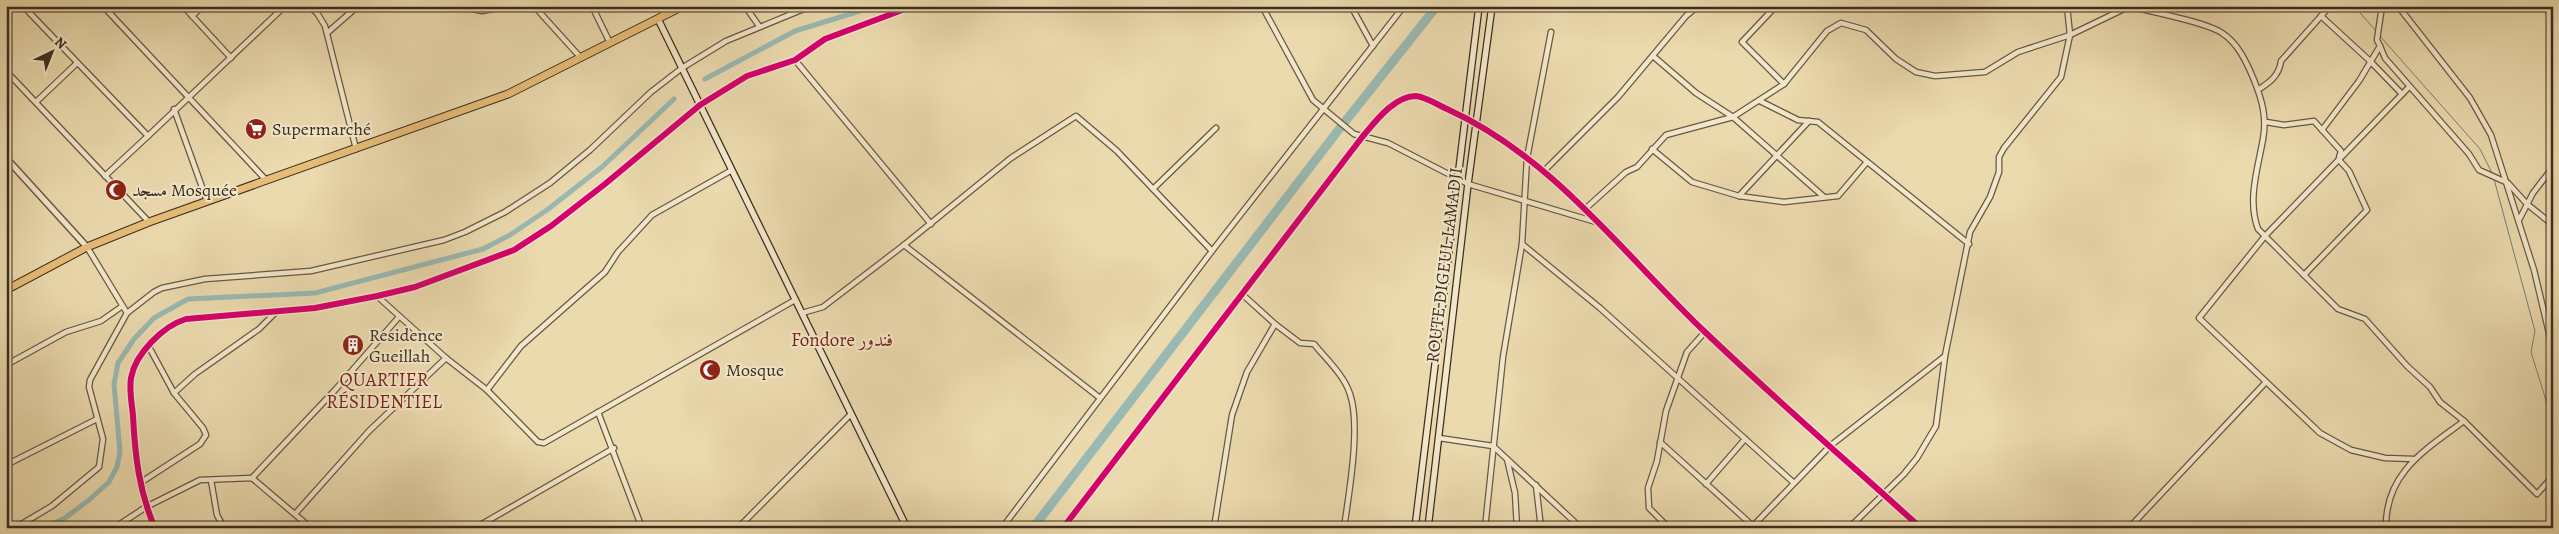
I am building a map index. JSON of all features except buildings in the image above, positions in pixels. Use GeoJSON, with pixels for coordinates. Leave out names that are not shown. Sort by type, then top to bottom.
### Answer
{"type":"FeatureCollection","features":[{"type":"Feature","properties":{"kind":"highway"},"geometry":{"type":"LineString","coordinates":[[6,290],[87,248],[149,222],[508,94],[683,6]]}},
{"type":"Feature","properties":{"kind":"main road","name":"ROUTE DIGEUL LAMADJI"},"geometry":{"type":"LineString","coordinates":[[1415,528],[1478,6]]}},
{"type":"Feature","properties":{"kind":"main road","name":"ROUTE DIGEUL LAMADJI"},"geometry":{"type":"LineString","coordinates":[[1428,528],[1468,184],[1492,6]]}},
{"type":"Feature","properties":{"kind":"main road"},"geometry":{"type":"LineString","coordinates":[[658,19],[908,528]]}},
{"type":"Feature","properties":{"kind":"street"},"geometry":{"type":"LineString","coordinates":[[23,6],[76,64],[148,136]]}},
{"type":"Feature","properties":{"kind":"street"},"geometry":{"type":"LineString","coordinates":[[102,6],[266,180]]}},
{"type":"Feature","properties":{"kind":"street"},"geometry":{"type":"LineString","coordinates":[[182,6],[231,58]]}},
{"type":"Feature","properties":{"kind":"street"},"geometry":{"type":"LineString","coordinates":[[192,16],[203,6]]}},
{"type":"Feature","properties":{"kind":"street"},"geometry":{"type":"LineString","coordinates":[[105,176],[285,6]]}},
{"type":"Feature","properties":{"kind":"street"},"geometry":{"type":"LineString","coordinates":[[309,6],[322,19],[328,33],[356,149]]}},
{"type":"Feature","properties":{"kind":"street"},"geometry":{"type":"LineString","coordinates":[[328,33],[358,6]]}},
{"type":"Feature","properties":{"kind":"street"},"geometry":{"type":"LineString","coordinates":[[458,6],[482,11],[507,6]]}},
{"type":"Feature","properties":{"kind":"street"},"geometry":{"type":"LineString","coordinates":[[534,6],[581,58]]}},
{"type":"Feature","properties":{"kind":"street"},"geometry":{"type":"LineString","coordinates":[[592,6],[610,43]]}},
{"type":"Feature","properties":{"kind":"street"},"geometry":{"type":"LineString","coordinates":[[745,6],[759,26]]}},
{"type":"Feature","properties":{"kind":"street"},"geometry":{"type":"LineString","coordinates":[[15,528],[52,506],[99,468],[103,442],[88,383],[127,313],[162,288],[205,279],[311,271],[444,240],[465,232],[505,212],[550,183],[590,150],[651,92],[682,68],[713,48],[759,26],[811,6]]}},
{"type":"Feature","properties":{"kind":"street"},"geometry":{"type":"LineString","coordinates":[[155,528],[146,507],[135,459],[130,390],[135,366],[148,347],[167,328],[186,319],[315,308],[377,296],[416,287],[514,250],[597,190],[700,105],[747,76],[795,60],[825,38],[913,6]]}},
{"type":"Feature","properties":{"kind":"street"},"geometry":{"type":"LineString","coordinates":[[1262,6],[1303,84],[1324,110],[1347,130],[1388,143],[1468,184],[1596,222]]}},
{"type":"Feature","properties":{"kind":"street"},"geometry":{"type":"LineString","coordinates":[[1351,6],[1374,46]]}},
{"type":"Feature","properties":{"kind":"street"},"geometry":{"type":"LineString","coordinates":[[1002,528],[1212,251],[1404,6]]}},
{"type":"Feature","properties":{"kind":"street"},"geometry":{"type":"LineString","coordinates":[[1543,172],[1618,98],[1686,16],[1698,6]]}},
{"type":"Feature","properties":{"kind":"street"},"geometry":{"type":"LineString","coordinates":[[1776,6],[1742,42],[1784,84]]}},
{"type":"Feature","properties":{"kind":"street"},"geometry":{"type":"LineString","coordinates":[[1849,528],[1882,493],[1904,474],[1917,458],[1936,426],[1945,356],[1970,232],[1994,185],[1999,172],[2000,157],[2012,137],[2058,83],[2063,70],[2070,35],[2067,6]]}},
{"type":"Feature","properties":{"kind":"street"},"geometry":{"type":"LineString","coordinates":[[1584,210],[1626,172],[1637,167],[1666,135],[1733,117],[1784,84],[1828,31],[1841,23],[1866,30],[1903,64],[1916,72],[1935,76],[1986,72],[2018,52],[2070,35],[2128,6],[2210,27],[2221,32],[2246,62],[2258,90],[2266,122],[2253,201],[2254,219],[2258,229],[2338,309],[2365,319],[2430,388],[2440,402],[2464,421],[2537,494],[2553,476]]}},
{"type":"Feature","properties":{"kind":"street"},"geometry":{"type":"LineString","coordinates":[[2258,90],[2271,81],[2279,71],[2281,61],[2330,6]]}},
{"type":"Feature","properties":{"kind":"street"},"geometry":{"type":"LineString","coordinates":[[2382,6],[2377,40],[2385,58],[2468,154],[2479,170],[2508,183],[2527,204],[2553,225]]}},
{"type":"Feature","properties":{"kind":"street"},"geometry":{"type":"LineString","coordinates":[[2398,6],[2470,98],[2492,135],[2534,270],[2553,350]]}},
{"type":"Feature","properties":{"kind":"street"},"geometry":{"type":"LineString","coordinates":[[2321,16],[2370,61],[2402,94]]}},
{"type":"Feature","properties":{"kind":"street"},"geometry":{"type":"LineString","coordinates":[[1485,528],[1503,356],[1522,244],[1526,202],[1527,158],[1551,32]]}},
{"type":"Feature","properties":{"kind":"street"},"geometry":{"type":"LineString","coordinates":[[2322,130],[2359,81],[2380,46]]}},
{"type":"Feature","properties":{"kind":"street"},"geometry":{"type":"LineString","coordinates":[[1653,56],[1701,96],[1733,117],[1824,197]]}},
{"type":"Feature","properties":{"kind":"street"},"geometry":{"type":"LineString","coordinates":[[795,60],[931,224]]}},
{"type":"Feature","properties":{"kind":"street"},"geometry":{"type":"LineString","coordinates":[[36,102],[76,64]]}},
{"type":"Feature","properties":{"kind":"street"},"geometry":{"type":"LineString","coordinates":[[6,70],[149,222]]}},
{"type":"Feature","properties":{"kind":"street"},"geometry":{"type":"LineString","coordinates":[[2410,87],[2265,236],[2199,318],[2320,433],[2351,450],[2385,458],[2413,459]]}},
{"type":"Feature","properties":{"kind":"street"},"geometry":{"type":"LineString","coordinates":[[1063,528],[1363,136],[1398,102],[1416,96],[1477,123],[1527,158],[1584,210],[1705,332],[1921,528]]}},
{"type":"Feature","properties":{"kind":"street"},"geometry":{"type":"LineString","coordinates":[[1760,101],[1798,120],[1818,122],[1969,244]]}},
{"type":"Feature","properties":{"kind":"street"},"geometry":{"type":"LineString","coordinates":[[174,109],[207,201]]}},
{"type":"Feature","properties":{"kind":"street"},"geometry":{"type":"LineString","coordinates":[[802,313],[823,308],[931,224],[1011,158],[1076,116],[1117,151],[1212,251]]}},
{"type":"Feature","properties":{"kind":"street"},"geometry":{"type":"LineString","coordinates":[[1740,196],[1810,120]]}},
{"type":"Feature","properties":{"kind":"street"},"geometry":{"type":"LineString","coordinates":[[2266,122],[2284,125],[2314,121],[2341,151],[2339,160]]}},
{"type":"Feature","properties":{"kind":"street"},"geometry":{"type":"LineString","coordinates":[[1153,189],[1216,128]]}},
{"type":"Feature","properties":{"kind":"street"},"geometry":{"type":"LineString","coordinates":[[1652,149],[1692,182],[1740,196],[1784,202],[1838,196],[1866,162]]}},
{"type":"Feature","properties":{"kind":"street"},"geometry":{"type":"LineString","coordinates":[[2304,275],[2367,210],[2349,171],[2339,160]]}},
{"type":"Feature","properties":{"kind":"street"},"geometry":{"type":"LineString","coordinates":[[7,161],[87,248],[121,307],[127,313]]}},
{"type":"Feature","properties":{"kind":"street"},"geometry":{"type":"LineString","coordinates":[[2519,221],[2527,204],[2553,167]]}},
{"type":"Feature","properties":{"kind":"street"},"geometry":{"type":"LineString","coordinates":[[487,390],[521,346],[605,272],[618,252],[652,215],[732,170]]}},
{"type":"Feature","properties":{"kind":"street"},"geometry":{"type":"LineString","coordinates":[[1522,244],[1600,308],[1794,483]]}},
{"type":"Feature","properties":{"kind":"street"},"geometry":{"type":"LineString","coordinates":[[904,245],[1100,398]]}},
{"type":"Feature","properties":{"kind":"street"},"geometry":{"type":"LineString","coordinates":[[1242,295],[1296,341],[1314,344],[1340,375],[1350,393],[1353,420],[1352,456],[1344,528]]}},
{"type":"Feature","properties":{"kind":"street"},"geometry":{"type":"LineString","coordinates":[[377,296],[398,318],[487,390],[540,443],[795,300]]}},
{"type":"Feature","properties":{"kind":"street"},"geometry":{"type":"LineString","coordinates":[[6,365],[66,332],[101,321],[121,307]]}},
{"type":"Feature","properties":{"kind":"street"},"geometry":{"type":"LineString","coordinates":[[174,394],[195,374],[259,329],[277,311]]}},
{"type":"Feature","properties":{"kind":"street"},"geometry":{"type":"LineString","coordinates":[[252,478],[335,390],[398,318]]}},
{"type":"Feature","properties":{"kind":"street"},"geometry":{"type":"LineString","coordinates":[[1214,528],[1232,415],[1247,372],[1275,324]]}},
{"type":"Feature","properties":{"kind":"street"},"geometry":{"type":"LineString","coordinates":[[1669,528],[1649,508],[1647,503],[1648,488],[1666,411],[1677,379],[1687,352],[1705,332]]}},
{"type":"Feature","properties":{"kind":"street"},"geometry":{"type":"LineString","coordinates":[[140,483],[204,441],[206,435],[203,428],[174,394],[148,347]]}},
{"type":"Feature","properties":{"kind":"street"},"geometry":{"type":"LineString","coordinates":[[1660,442],[1752,527],[1830,446],[1945,356]]}},
{"type":"Feature","properties":{"kind":"street"},"geometry":{"type":"LineString","coordinates":[[295,514],[369,431],[446,358]]}},
{"type":"Feature","properties":{"kind":"street"},"geometry":{"type":"LineString","coordinates":[[2129,528],[2266,382]]}},
{"type":"Feature","properties":{"kind":"street"},"geometry":{"type":"LineString","coordinates":[[598,412],[614,448],[642,528]]}},
{"type":"Feature","properties":{"kind":"street"},"geometry":{"type":"LineString","coordinates":[[738,528],[851,414]]}},
{"type":"Feature","properties":{"kind":"street"},"geometry":{"type":"LineString","coordinates":[[6,465],[97,419]]}},
{"type":"Feature","properties":{"kind":"street"},"geometry":{"type":"LineString","coordinates":[[2386,528],[2391,490],[2413,459],[2464,421]]}},
{"type":"Feature","properties":{"kind":"street"},"geometry":{"type":"LineString","coordinates":[[1439,438],[1493,446],[1581,528]]}},
{"type":"Feature","properties":{"kind":"street"},"geometry":{"type":"LineString","coordinates":[[1706,484],[1745,440]]}},
{"type":"Feature","properties":{"kind":"street"},"geometry":{"type":"LineString","coordinates":[[475,528],[614,448]]}},
{"type":"Feature","properties":{"kind":"street"},"geometry":{"type":"LineString","coordinates":[[1507,460],[1515,493],[1517,528]]}},
{"type":"Feature","properties":{"kind":"street"},"geometry":{"type":"LineString","coordinates":[[114,528],[146,507],[200,480],[252,478],[311,528]]}},
{"type":"Feature","properties":{"kind":"street"},"geometry":{"type":"LineString","coordinates":[[211,480],[217,515],[224,528]]}},
{"type":"Feature","properties":{"kind":"street"},"geometry":{"type":"LineString","coordinates":[[1536,485],[1541,528]]}},
{"type":"Feature","properties":{"kind":"street"},"geometry":{"type":"LineString","coordinates":[[124,522],[127,528]]}},
{"type":"Feature","properties":{"kind":"waterway"},"geometry":{"type":"LineString","coordinates":[[705,79],[795,31],[876,6]]}},
{"type":"Feature","properties":{"kind":"waterway"},"geometry":{"type":"LineString","coordinates":[[1033,528],[1340,128],[1437,6]]}},
{"type":"Feature","properties":{"kind":"waterway"},"geometry":{"type":"LineString","coordinates":[[2354,6],[2377,32]]}},
{"type":"Feature","properties":{"kind":"waterway"},"geometry":{"type":"LineString","coordinates":[[2379,35],[2480,149],[2493,175]]}},
{"type":"Feature","properties":{"kind":"waterway"},"geometry":{"type":"LineString","coordinates":[[44,528],[65,518],[89,500],[109,482],[117,467],[120,452],[114,384],[118,363],[134,339],[154,318],[188,299],[315,293],[483,249],[510,235],[547,210],[602,167],[674,99]]}},
{"type":"Feature","properties":{"kind":"waterway"},"geometry":{"type":"LineString","coordinates":[[2494,179],[2535,331],[2531,352],[2553,423]]}},
{"type":"Feature","properties":{"kind":"cycle path"},"geometry":{"type":"LineString","coordinates":[[155,528],[145,501],[139,473],[130,383],[134,369],[144,351],[151,342],[168,328],[186,319],[315,308],[377,296],[415,287],[514,250],[551,226],[605,184],[700,105],[747,76],[795,60],[825,39],[913,6]]}},
{"type":"Feature","properties":{"kind":"cycle path"},"geometry":{"type":"LineString","coordinates":[[1063,528],[1363,136],[1379,117],[1393,105],[1400,100],[1416,96],[1432,101],[1485,129],[1520,153],[1553,180],[1585,209],[1705,332],[1921,528]]}},
{"type":"Feature","properties":{"kind":"place","name":"Supermarché"},"geometry":{"type":"Point","coordinates":[256,129]}},
{"type":"Feature","properties":{"kind":"place","name":"مسجد Mosquée"},"geometry":{"type":"Point","coordinates":[116,190]}},
{"type":"Feature","properties":{"kind":"place","name":"Residence Gueillah"},"geometry":{"type":"Point","coordinates":[353,345]}},
{"type":"Feature","properties":{"kind":"place","name":"Mosque"},"geometry":{"type":"Point","coordinates":[710,370]}},
{"type":"Feature","properties":{"kind":"district","name":"Fondore فندور"},"geometry":{"type":"Point","coordinates":[842,340]}},
{"type":"Feature","properties":{"kind":"district","name":"QUARTIER RÉSIDENTIEL"},"geometry":{"type":"Point","coordinates":[384,391]}}]}
